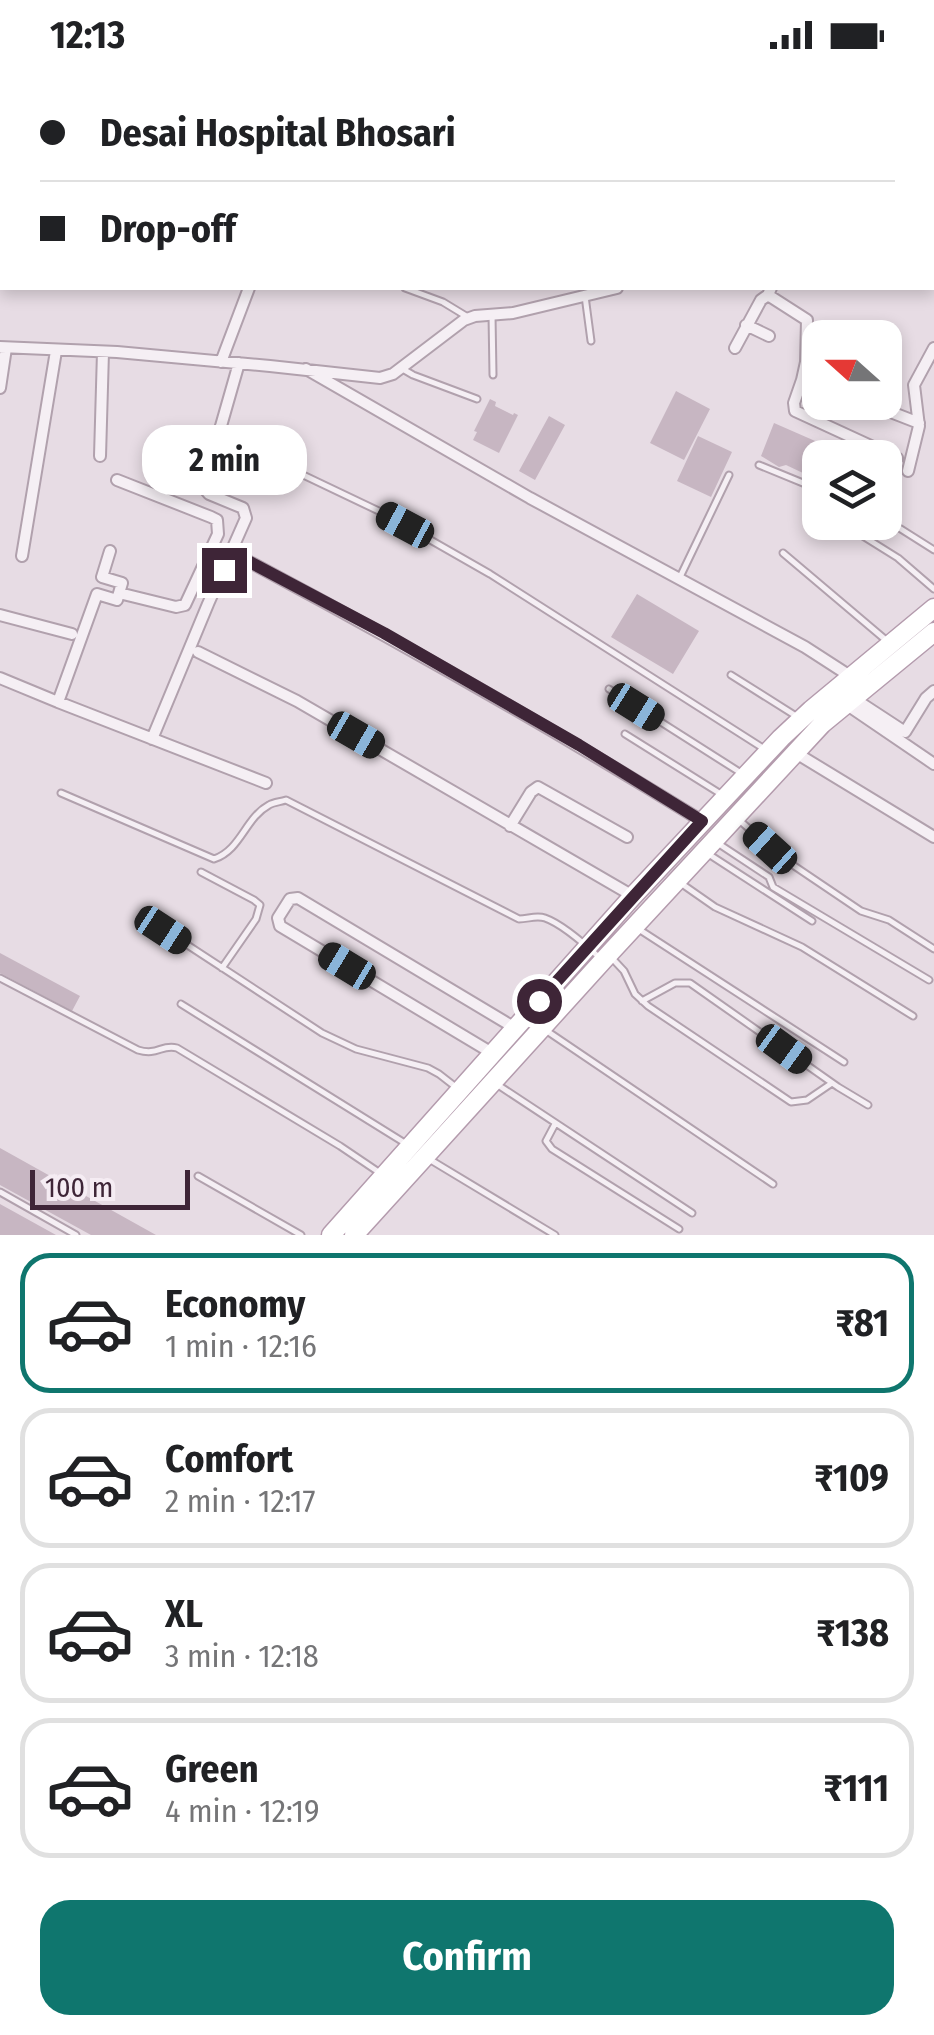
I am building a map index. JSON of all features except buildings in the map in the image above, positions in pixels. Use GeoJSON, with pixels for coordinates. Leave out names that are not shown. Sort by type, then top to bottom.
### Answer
{"type":"FeatureCollection","features":[{"type":"Feature","properties":{"kind":"main road"},"geometry":{"type":"LineString","coordinates":[[354,1235],[634,926],[854,692],[891,644],[934,608]]}},
{"type":"Feature","properties":{"kind":"main road"},"geometry":{"type":"LineString","coordinates":[[331,1235],[632,896],[769,751],[802,720],[854,692],[930,640]]}},
{"type":"Feature","properties":{"kind":"street"},"geometry":{"type":"LineString","coordinates":[[222,362],[248,290]]}},
{"type":"Feature","properties":{"kind":"street"},"geometry":{"type":"LineString","coordinates":[[0,388],[3,347],[104,352],[380,378],[401,368],[469,318],[514,313],[609,290]]}},
{"type":"Feature","properties":{"kind":"street"},"geometry":{"type":"LineString","coordinates":[[735,348],[746,324],[770,291],[807,320]]}},
{"type":"Feature","properties":{"kind":"street"},"geometry":{"type":"LineString","coordinates":[[746,324],[768,336]]}},
{"type":"Feature","properties":{"kind":"street"},"geometry":{"type":"LineString","coordinates":[[908,471],[918,438],[914,385],[934,348]]}},
{"type":"Feature","properties":{"kind":"street"},"geometry":{"type":"LineString","coordinates":[[22,556],[56,351]]}},
{"type":"Feature","properties":{"kind":"street"},"geometry":{"type":"LineString","coordinates":[[100,456],[104,352]]}},
{"type":"Feature","properties":{"kind":"street"},"geometry":{"type":"LineString","coordinates":[[152,739],[246,518],[243,508],[209,494],[202,486],[239,364]]}},
{"type":"Feature","properties":{"kind":"street"},"geometry":{"type":"LineString","coordinates":[[306,370],[805,647],[906,732],[934,691]]}},
{"type":"Feature","properties":{"kind":"street"},"geometry":{"type":"LineString","coordinates":[[802,380],[794,403],[795,411],[802,414]]}},
{"type":"Feature","properties":{"kind":"street"},"geometry":{"type":"LineString","coordinates":[[902,416],[919,422]]}},
{"type":"Feature","properties":{"kind":"street"},"geometry":{"type":"LineString","coordinates":[[815,420],[858,440]]}},
{"type":"Feature","properties":{"kind":"street"},"geometry":{"type":"LineString","coordinates":[[117,480],[212,516],[219,526],[186,605],[176,607],[119,593]]}},
{"type":"Feature","properties":{"kind":"street"},"geometry":{"type":"LineString","coordinates":[[58,702],[97,594],[117,600],[122,583],[102,577],[110,551]]}},
{"type":"Feature","properties":{"kind":"street"},"geometry":{"type":"LineString","coordinates":[[231,552],[384,633],[702,821]]}},
{"type":"Feature","properties":{"kind":"street"},"geometry":{"type":"LineString","coordinates":[[0,615],[72,634]]}},
{"type":"Feature","properties":{"kind":"street"},"geometry":{"type":"LineString","coordinates":[[198,652],[297,701],[632,896]]}},
{"type":"Feature","properties":{"kind":"street"},"geometry":{"type":"LineString","coordinates":[[0,678],[266,783]]}},
{"type":"Feature","properties":{"kind":"street"},"geometry":{"type":"LineString","coordinates":[[854,692],[875,726],[934,764]]}},
{"type":"Feature","properties":{"kind":"street"},"geometry":{"type":"LineString","coordinates":[[796,753],[934,837]]}},
{"type":"Feature","properties":{"kind":"street"},"geometry":{"type":"LineString","coordinates":[[510,826],[530,792],[538,787],[627,837]]}},
{"type":"Feature","properties":{"kind":"street"},"geometry":{"type":"LineString","coordinates":[[492,1053],[280,926],[278,918],[290,899],[298,898],[514,1028]]}},
{"type":"Feature","properties":{"kind":"lane"},"geometry":{"type":"LineString","coordinates":[[411,290],[444,302],[469,318]]}},
{"type":"Feature","properties":{"kind":"lane"},"geometry":{"type":"LineString","coordinates":[[585,296],[592,341]]}},
{"type":"Feature","properties":{"kind":"lane"},"geometry":{"type":"LineString","coordinates":[[492,314],[494,376]]}},
{"type":"Feature","properties":{"kind":"lane"},"geometry":{"type":"LineString","coordinates":[[401,368],[477,399]]}},
{"type":"Feature","properties":{"kind":"lane"},"geometry":{"type":"LineString","coordinates":[[760,464],[802,482]]}},
{"type":"Feature","properties":{"kind":"lane"},"geometry":{"type":"LineString","coordinates":[[299,473],[385,514],[490,574],[769,751]]}},
{"type":"Feature","properties":{"kind":"lane"},"geometry":{"type":"LineString","coordinates":[[680,577],[729,475]]}},
{"type":"Feature","properties":{"kind":"lane"},"geometry":{"type":"LineString","coordinates":[[902,530],[934,550]]}},
{"type":"Feature","properties":{"kind":"lane"},"geometry":{"type":"LineString","coordinates":[[869,540],[898,558],[934,589]]}},
{"type":"Feature","properties":{"kind":"lane"},"geometry":{"type":"LineString","coordinates":[[782,553],[891,644]]}},
{"type":"Feature","properties":{"kind":"lane"},"geometry":{"type":"LineString","coordinates":[[731,675],[802,720]]}},
{"type":"Feature","properties":{"kind":"lane"},"geometry":{"type":"LineString","coordinates":[[608,689],[746,776]]}},
{"type":"Feature","properties":{"kind":"lane"},"geometry":{"type":"LineString","coordinates":[[625,734],[726,797]]}},
{"type":"Feature","properties":{"kind":"lane"},"geometry":{"type":"LineString","coordinates":[[60,793],[214,859],[227,855],[255,817],[269,805],[286,800],[519,919],[537,916],[552,922],[624,971],[629,986],[642,1001],[792,1102],[807,1100],[832,1083]]}},
{"type":"Feature","properties":{"kind":"lane"},"geometry":{"type":"LineString","coordinates":[[736,817],[781,857],[861,911],[889,920],[934,949]]}},
{"type":"Feature","properties":{"kind":"lane"},"geometry":{"type":"LineString","coordinates":[[709,846],[812,921]]}},
{"type":"Feature","properties":{"kind":"lane"},"geometry":{"type":"LineString","coordinates":[[709,846],[770,877],[773,887],[929,980]]}},
{"type":"Feature","properties":{"kind":"lane"},"geometry":{"type":"LineString","coordinates":[[202,872],[260,905],[256,919],[222,968]]}},
{"type":"Feature","properties":{"kind":"lane"},"geometry":{"type":"LineString","coordinates":[[677,880],[715,907],[802,947],[913,1016]]}},
{"type":"Feature","properties":{"kind":"lane"},"geometry":{"type":"LineString","coordinates":[[634,926],[844,1062]]}},
{"type":"Feature","properties":{"kind":"lane"},"geometry":{"type":"LineString","coordinates":[[163,930],[338,1042],[428,1068],[459,1090]]}},
{"type":"Feature","properties":{"kind":"lane"},"geometry":{"type":"LineString","coordinates":[[0,978],[138,1050],[148,1053],[168,1046],[176,1048],[382,1174]]}},
{"type":"Feature","properties":{"kind":"lane"},"geometry":{"type":"LineString","coordinates":[[642,1001],[675,983],[690,983],[868,1105]]}},
{"type":"Feature","properties":{"kind":"lane"},"geometry":{"type":"LineString","coordinates":[[181,1004],[554,1235]]}},
{"type":"Feature","properties":{"kind":"lane"},"geometry":{"type":"LineString","coordinates":[[542,1027],[773,1184]]}},
{"type":"Feature","properties":{"kind":"lane"},"geometry":{"type":"LineString","coordinates":[[492,1082],[692,1213]]}},
{"type":"Feature","properties":{"kind":"lane"},"geometry":{"type":"LineString","coordinates":[[555,1124],[547,1136],[548,1146],[680,1229]]}},
{"type":"Feature","properties":{"kind":"lane"},"geometry":{"type":"LineString","coordinates":[[198,1176],[301,1235]]}},
{"type":"Feature","properties":{"kind":"lane"},"geometry":{"type":"LineString","coordinates":[[0,1192],[76,1235]]}},
{"type":"Feature","properties":{"kind":"route"},"geometry":{"type":"LineString","coordinates":[[224,570],[231,552],[384,633],[702,821],[539,1001]]}}]}
